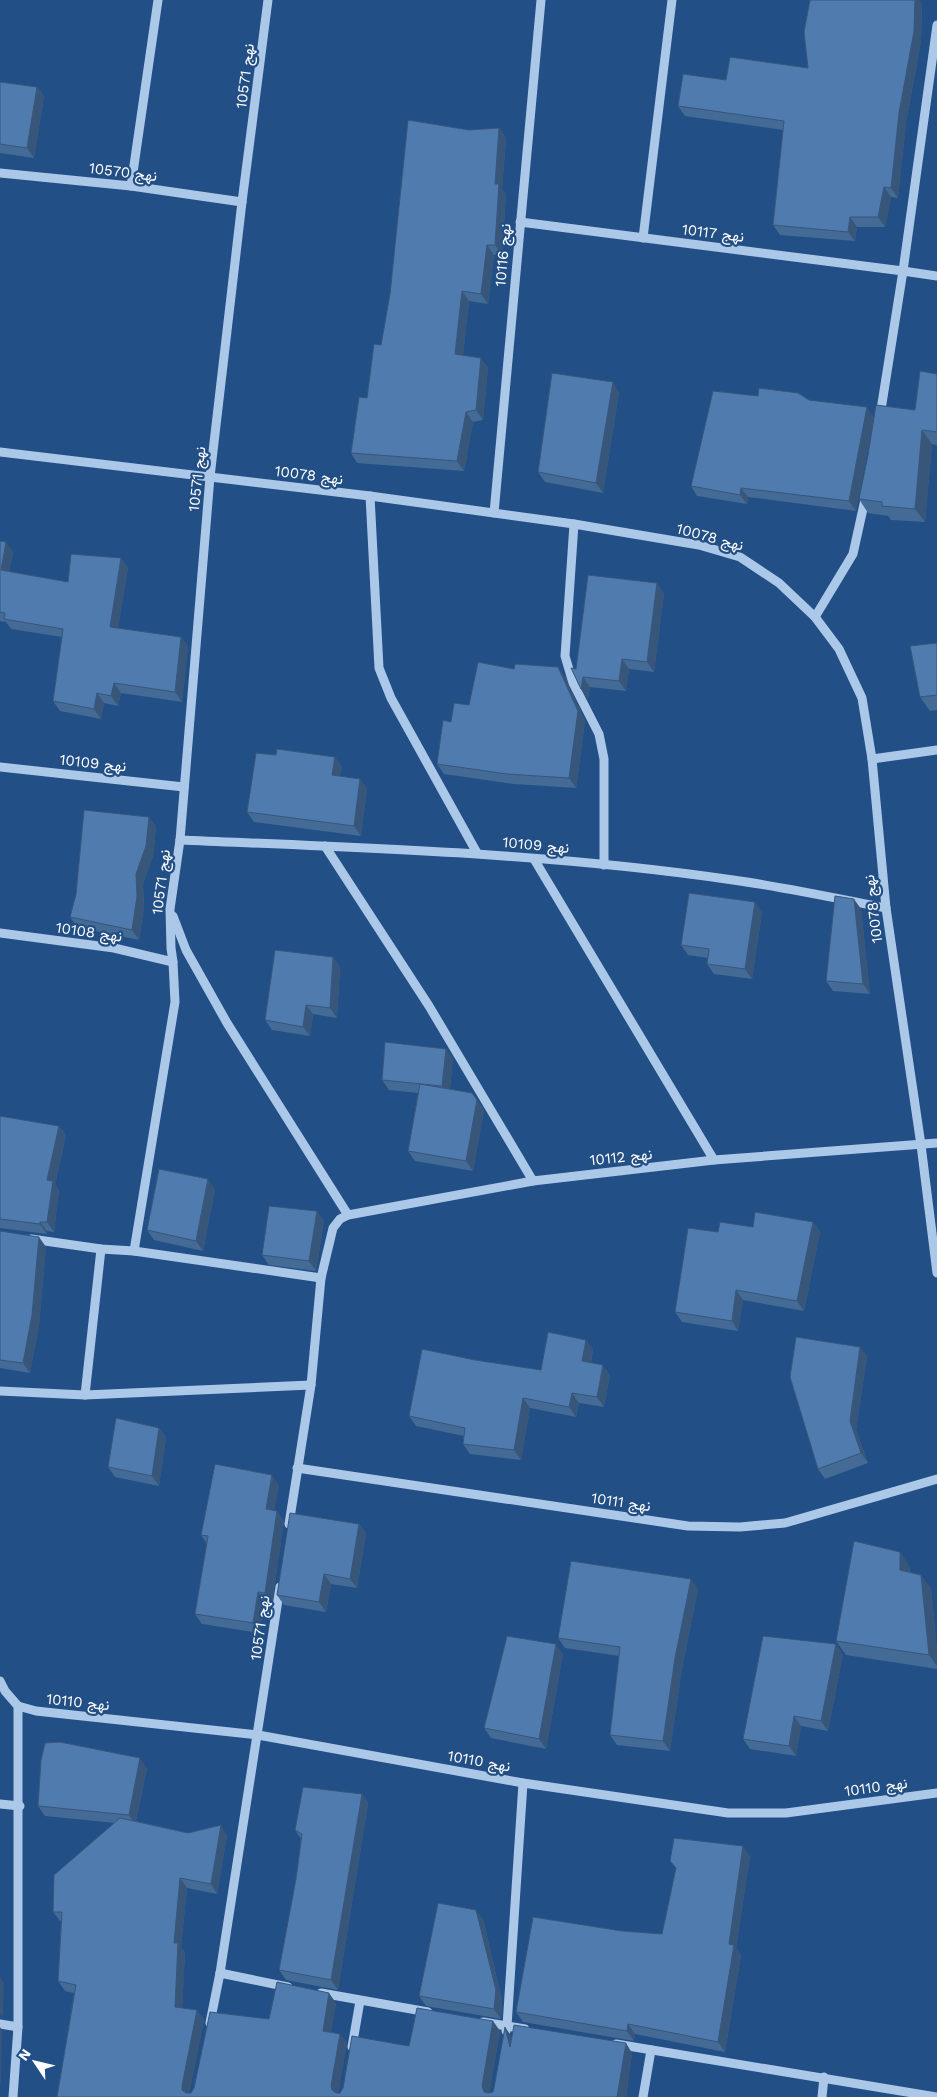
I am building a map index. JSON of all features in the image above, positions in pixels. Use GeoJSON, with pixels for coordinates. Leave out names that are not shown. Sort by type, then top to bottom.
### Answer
{"type":"FeatureCollection","features":[{"type":"Feature","properties":{"kind":"street"},"geometry":{"type":"LineString","coordinates":[[131,186],[158,0]]}},
{"type":"Feature","properties":{"kind":"street","name":"نهج 10571"},"geometry":{"type":"LineString","coordinates":[[134,1251],[175,1002],[170,909],[180,840],[210,477],[268,0]]}},
{"type":"Feature","properties":{"kind":"street","name":"نهج 10116"},"geometry":{"type":"LineString","coordinates":[[494,513],[541,0]]}},
{"type":"Feature","properties":{"kind":"street"},"geometry":{"type":"LineString","coordinates":[[644,238],[672,0]]}},
{"type":"Feature","properties":{"kind":"street"},"geometry":{"type":"LineString","coordinates":[[878,429],[933,85],[937,25]]}},
{"type":"Feature","properties":{"kind":"street","name":"نهج 10570"},"geometry":{"type":"LineString","coordinates":[[0,173],[131,186],[242,202]]}},
{"type":"Feature","properties":{"kind":"street","name":"نهج 10117"},"geometry":{"type":"LineString","coordinates":[[520,222],[937,276]]}},
{"type":"Feature","properties":{"kind":"street","name":"نهج 10078"},"geometry":{"type":"LineString","coordinates":[[0,452],[370,496],[574,524],[699,545],[740,557],[779,583],[815,617],[839,649],[862,698],[872,759],[886,908],[921,1145],[937,1273]]}},
{"type":"Feature","properties":{"kind":"street"},"geometry":{"type":"LineString","coordinates":[[815,617],[853,554],[868,488]]}},
{"type":"Feature","properties":{"kind":"street"},"geometry":{"type":"LineString","coordinates":[[370,496],[379,668],[390,698],[477,853]]}},
{"type":"Feature","properties":{"kind":"street"},"geometry":{"type":"LineString","coordinates":[[574,524],[565,656],[573,683],[599,734],[604,759],[604,865]]}},
{"type":"Feature","properties":{"kind":"street"},"geometry":{"type":"LineString","coordinates":[[872,759],[937,750]]}},
{"type":"Feature","properties":{"kind":"street","name":"نهج 10109"},"geometry":{"type":"LineString","coordinates":[[0,766],[184,787]]}},
{"type":"Feature","properties":{"kind":"street","name":"نهج 10109"},"geometry":{"type":"LineString","coordinates":[[180,840],[477,853],[534,858],[734,880],[886,908]]}},
{"type":"Feature","properties":{"kind":"street"},"geometry":{"type":"LineString","coordinates":[[325,846],[429,1006],[533,1180]]}},
{"type":"Feature","properties":{"kind":"street"},"geometry":{"type":"LineString","coordinates":[[534,858],[714,1160]]}},
{"type":"Feature","properties":{"kind":"street"},"geometry":{"type":"LineString","coordinates":[[170,909],[186,950],[228,1023],[348,1215],[340,1219],[333,1228],[320,1278],[311,1385],[287,1537]]}},
{"type":"Feature","properties":{"kind":"street","name":"نهج 10108"},"geometry":{"type":"LineString","coordinates":[[0,934],[114,948],[173,962]]}},
{"type":"Feature","properties":{"kind":"street","name":"نهج 10112"},"geometry":{"type":"LineString","coordinates":[[348,1215],[533,1180],[714,1160],[937,1143]]}},
{"type":"Feature","properties":{"kind":"street"},"geometry":{"type":"LineString","coordinates":[[18,1237],[101,1249],[134,1251],[320,1278]]}},
{"type":"Feature","properties":{"kind":"street"},"geometry":{"type":"LineString","coordinates":[[85,1395],[101,1249]]}},
{"type":"Feature","properties":{"kind":"street"},"geometry":{"type":"LineString","coordinates":[[0,1391],[85,1395],[311,1385]]}},
{"type":"Feature","properties":{"kind":"street","name":"نهج 10111"},"geometry":{"type":"LineString","coordinates":[[297,1468],[688,1526],[740,1527],[784,1523],[937,1479]]}},
{"type":"Feature","properties":{"kind":"street","name":"نهج 10571"},"geometry":{"type":"LineString","coordinates":[[208,2030],[220,1973],[281,1577]]}},
{"type":"Feature","properties":{"kind":"street"},"geometry":{"type":"LineString","coordinates":[[0,1681],[5,1691],[18,1706],[20,1806],[18,2027],[13,2097]]}},
{"type":"Feature","properties":{"kind":"street","name":"نهج 10110"},"geometry":{"type":"LineString","coordinates":[[18,1706],[36,1711],[258,1734],[522,1783],[728,1813],[786,1813],[937,1793]]}},
{"type":"Feature","properties":{"kind":"street"},"geometry":{"type":"LineString","coordinates":[[504,2044],[507,2026],[522,1783]]}},
{"type":"Feature","properties":{"kind":"street"},"geometry":{"type":"LineString","coordinates":[[0,1804],[20,1806]]}},
{"type":"Feature","properties":{"kind":"street"},"geometry":{"type":"LineString","coordinates":[[220,1973],[294,1988]]}},
{"type":"Feature","properties":{"kind":"street"},"geometry":{"type":"LineString","coordinates":[[313,1992],[438,2014]]}},
{"type":"Feature","properties":{"kind":"street"},"geometry":{"type":"LineString","coordinates":[[350,2058],[360,2001]]}},
{"type":"Feature","properties":{"kind":"street"},"geometry":{"type":"LineString","coordinates":[[478,2021],[536,2031]]}},
{"type":"Feature","properties":{"kind":"street"},"geometry":{"type":"LineString","coordinates":[[0,2024],[18,2027]]}},
{"type":"Feature","properties":{"kind":"street"},"geometry":{"type":"LineString","coordinates":[[603,2042],[937,2096]]}},
{"type":"Feature","properties":{"kind":"street"},"geometry":{"type":"LineString","coordinates":[[643,2097],[651,2050]]}},
{"type":"Feature","properties":{"kind":"street"},"geometry":{"type":"LineString","coordinates":[[822,2097],[824,2077]]}},
{"type":"Feature","properties":{"kind":"building"},"geometry":{"type":"Polygon","coordinates":[[[810,0],[915,0],[914,31],[899,113],[891,188],[884,187],[878,217],[850,217],[848,232],[773,225],[784,121],[678,106],[683,74],[726,80],[730,57],[808,68],[804,32],[810,0]]]}},
{"type":"Feature","properties":{"kind":"building"},"geometry":{"type":"Polygon","coordinates":[[[0,82],[37,87],[27,148],[0,144],[0,82]]]}},
{"type":"Feature","properties":{"kind":"building"},"geometry":{"type":"Polygon","coordinates":[[[408,120],[469,130],[499,128],[495,184],[499,184],[495,245],[487,245],[481,294],[462,291],[455,354],[481,358],[476,410],[466,412],[457,461],[351,453],[359,397],[367,398],[374,344],[381,345],[390,294],[408,120]]]}},
{"type":"Feature","properties":{"kind":"building"},"geometry":{"type":"Polygon","coordinates":[[[920,371],[937,374],[937,432],[922,430],[915,509],[882,506],[882,502],[859,499],[876,405],[915,410],[920,371]]]}},
{"type":"Feature","properties":{"kind":"building"},"geometry":{"type":"Polygon","coordinates":[[[552,373],[613,382],[596,483],[538,472],[552,373]]]}},
{"type":"Feature","properties":{"kind":"building"},"geometry":{"type":"Polygon","coordinates":[[[759,388],[798,393],[809,400],[867,407],[849,501],[741,488],[740,495],[691,486],[713,391],[758,396],[759,388]]]}},
{"type":"Feature","properties":{"kind":"building"},"geometry":{"type":"Polygon","coordinates":[[[0,541],[6,542],[1,570],[68,582],[71,554],[121,558],[110,627],[181,637],[175,692],[114,683],[111,696],[97,693],[94,709],[53,701],[63,629],[4,619],[5,613],[0,612],[0,541]]]}},
{"type":"Feature","properties":{"kind":"building"},"geometry":{"type":"Polygon","coordinates":[[[588,575],[657,583],[647,662],[622,659],[619,681],[583,677],[581,689],[571,668],[576,669],[588,575]]]}},
{"type":"Feature","properties":{"kind":"building"},"geometry":{"type":"Polygon","coordinates":[[[937,643],[937,695],[920,697],[910,646],[937,643]]]}},
{"type":"Feature","properties":{"kind":"building"},"geometry":{"type":"Polygon","coordinates":[[[478,662],[514,669],[515,664],[558,667],[578,711],[569,778],[507,774],[437,764],[443,720],[451,722],[454,703],[469,705],[478,662]]]}},
{"type":"Feature","properties":{"kind":"building"},"geometry":{"type":"Polygon","coordinates":[[[277,749],[335,757],[332,775],[360,779],[354,826],[247,812],[256,753],[276,755],[277,749]]]}},
{"type":"Feature","properties":{"kind":"building"},"geometry":{"type":"Polygon","coordinates":[[[84,810],[149,817],[146,846],[136,874],[137,896],[132,930],[70,917],[76,894],[84,810]]]}},
{"type":"Feature","properties":{"kind":"building"},"geometry":{"type":"Polygon","coordinates":[[[689,893],[755,902],[745,969],[707,964],[709,949],[681,945],[689,893]]]}},
{"type":"Feature","properties":{"kind":"building"},"geometry":{"type":"Polygon","coordinates":[[[835,896],[854,899],[863,984],[826,981],[835,896]]]}},
{"type":"Feature","properties":{"kind":"building"},"geometry":{"type":"Polygon","coordinates":[[[275,950],[333,957],[330,1008],[306,1005],[303,1027],[265,1020],[275,950]]]}},
{"type":"Feature","properties":{"kind":"building"},"geometry":{"type":"Polygon","coordinates":[[[385,1042],[446,1049],[442,1086],[382,1080],[385,1042]]]}},
{"type":"Feature","properties":{"kind":"building"},"geometry":{"type":"Polygon","coordinates":[[[420,1084],[472,1093],[477,1100],[466,1161],[408,1151],[420,1084]]]}},
{"type":"Feature","properties":{"kind":"building"},"geometry":{"type":"Polygon","coordinates":[[[0,1116],[59,1126],[47,1180],[53,1181],[47,1222],[40,1222],[40,1224],[0,1219],[0,1116]]]}},
{"type":"Feature","properties":{"kind":"building"},"geometry":{"type":"Polygon","coordinates":[[[159,1169],[208,1179],[196,1241],[147,1230],[159,1169]]]}},
{"type":"Feature","properties":{"kind":"building"},"geometry":{"type":"Polygon","coordinates":[[[269,1206],[317,1211],[309,1261],[262,1255],[269,1206]]]}},
{"type":"Feature","properties":{"kind":"building"},"geometry":{"type":"Polygon","coordinates":[[[755,1212],[813,1222],[797,1301],[736,1290],[732,1321],[675,1312],[688,1228],[718,1232],[720,1222],[753,1227],[755,1212]]]}},
{"type":"Feature","properties":{"kind":"building"},"geometry":{"type":"Polygon","coordinates":[[[0,1231],[39,1237],[32,1315],[23,1363],[0,1360],[0,1231]]]}},
{"type":"Feature","properties":{"kind":"building"},"geometry":{"type":"Polygon","coordinates":[[[548,1332],[586,1340],[582,1361],[603,1365],[597,1397],[572,1393],[569,1407],[523,1398],[514,1450],[463,1444],[465,1428],[409,1416],[422,1349],[475,1360],[541,1370],[548,1332]]]}},
{"type":"Feature","properties":{"kind":"building"},"geometry":{"type":"Polygon","coordinates":[[[796,1337],[860,1347],[850,1421],[861,1453],[818,1469],[790,1377],[796,1337]]]}},
{"type":"Feature","properties":{"kind":"building"},"geometry":{"type":"Polygon","coordinates":[[[116,1418],[159,1428],[152,1476],[108,1467],[116,1418]]]}},
{"type":"Feature","properties":{"kind":"building"},"geometry":{"type":"Polygon","coordinates":[[[215,1464],[272,1475],[266,1509],[277,1511],[265,1593],[258,1592],[253,1623],[195,1614],[208,1536],[201,1535],[215,1464]]]}},
{"type":"Feature","properties":{"kind":"building"},"geometry":{"type":"Polygon","coordinates":[[[290,1513],[359,1524],[350,1579],[324,1574],[319,1602],[277,1595],[290,1513]]]}},
{"type":"Feature","properties":{"kind":"building"},"geometry":{"type":"Polygon","coordinates":[[[854,1541],[900,1552],[900,1570],[921,1575],[929,1655],[836,1641],[854,1541]]]}},
{"type":"Feature","properties":{"kind":"building"},"geometry":{"type":"Polygon","coordinates":[[[571,1561],[691,1579],[675,1658],[663,1741],[610,1735],[620,1647],[558,1638],[571,1561]]]}},
{"type":"Feature","properties":{"kind":"building"},"geometry":{"type":"Polygon","coordinates":[[[507,1636],[556,1644],[539,1739],[484,1728],[507,1636]]]}},
{"type":"Feature","properties":{"kind":"building"},"geometry":{"type":"Polygon","coordinates":[[[763,1636],[836,1644],[821,1721],[794,1716],[789,1746],[743,1739],[763,1636]]]}},
{"type":"Feature","properties":{"kind":"building"},"geometry":{"type":"Polygon","coordinates":[[[60,1742],[140,1758],[129,1815],[38,1806],[41,1760],[45,1743],[60,1742]]]}},
{"type":"Feature","properties":{"kind":"building"},"geometry":{"type":"Polygon","coordinates":[[[303,1787],[362,1794],[331,1980],[279,1970],[296,1879],[302,1834],[295,1830],[303,1787]]]}},
{"type":"Feature","properties":{"kind":"building"},"geometry":{"type":"Polygon","coordinates":[[[120,1818],[188,1833],[221,1825],[211,1884],[180,1878],[174,1943],[178,1943],[175,2007],[197,2010],[182,2086],[182,2090],[186,2093],[191,2093],[194,2088],[210,2012],[269,2019],[277,1982],[329,1993],[323,2031],[340,2034],[331,2086],[332,2090],[336,2093],[340,2093],[343,2088],[352,2036],[409,2046],[417,2008],[493,2021],[482,2086],[484,2092],[488,2093],[493,2092],[505,2027],[510,2047],[514,2025],[626,2043],[617,2097],[57,2097],[76,1985],[58,1981],[62,1912],[53,1912],[54,1875],[120,1818]]]}},
{"type":"Feature","properties":{"kind":"building"},"geometry":{"type":"Polygon","coordinates":[[[674,1838],[743,1846],[729,1944],[734,1945],[718,2042],[628,2024],[627,2031],[516,2012],[533,1917],[622,1931],[662,1934],[676,1868],[670,1861],[674,1838]]]}},
{"type":"Feature","properties":{"kind":"building"},"geometry":{"type":"Polygon","coordinates":[[[438,1903],[476,1910],[496,1990],[494,2009],[419,1996],[438,1903]]]}}]}
